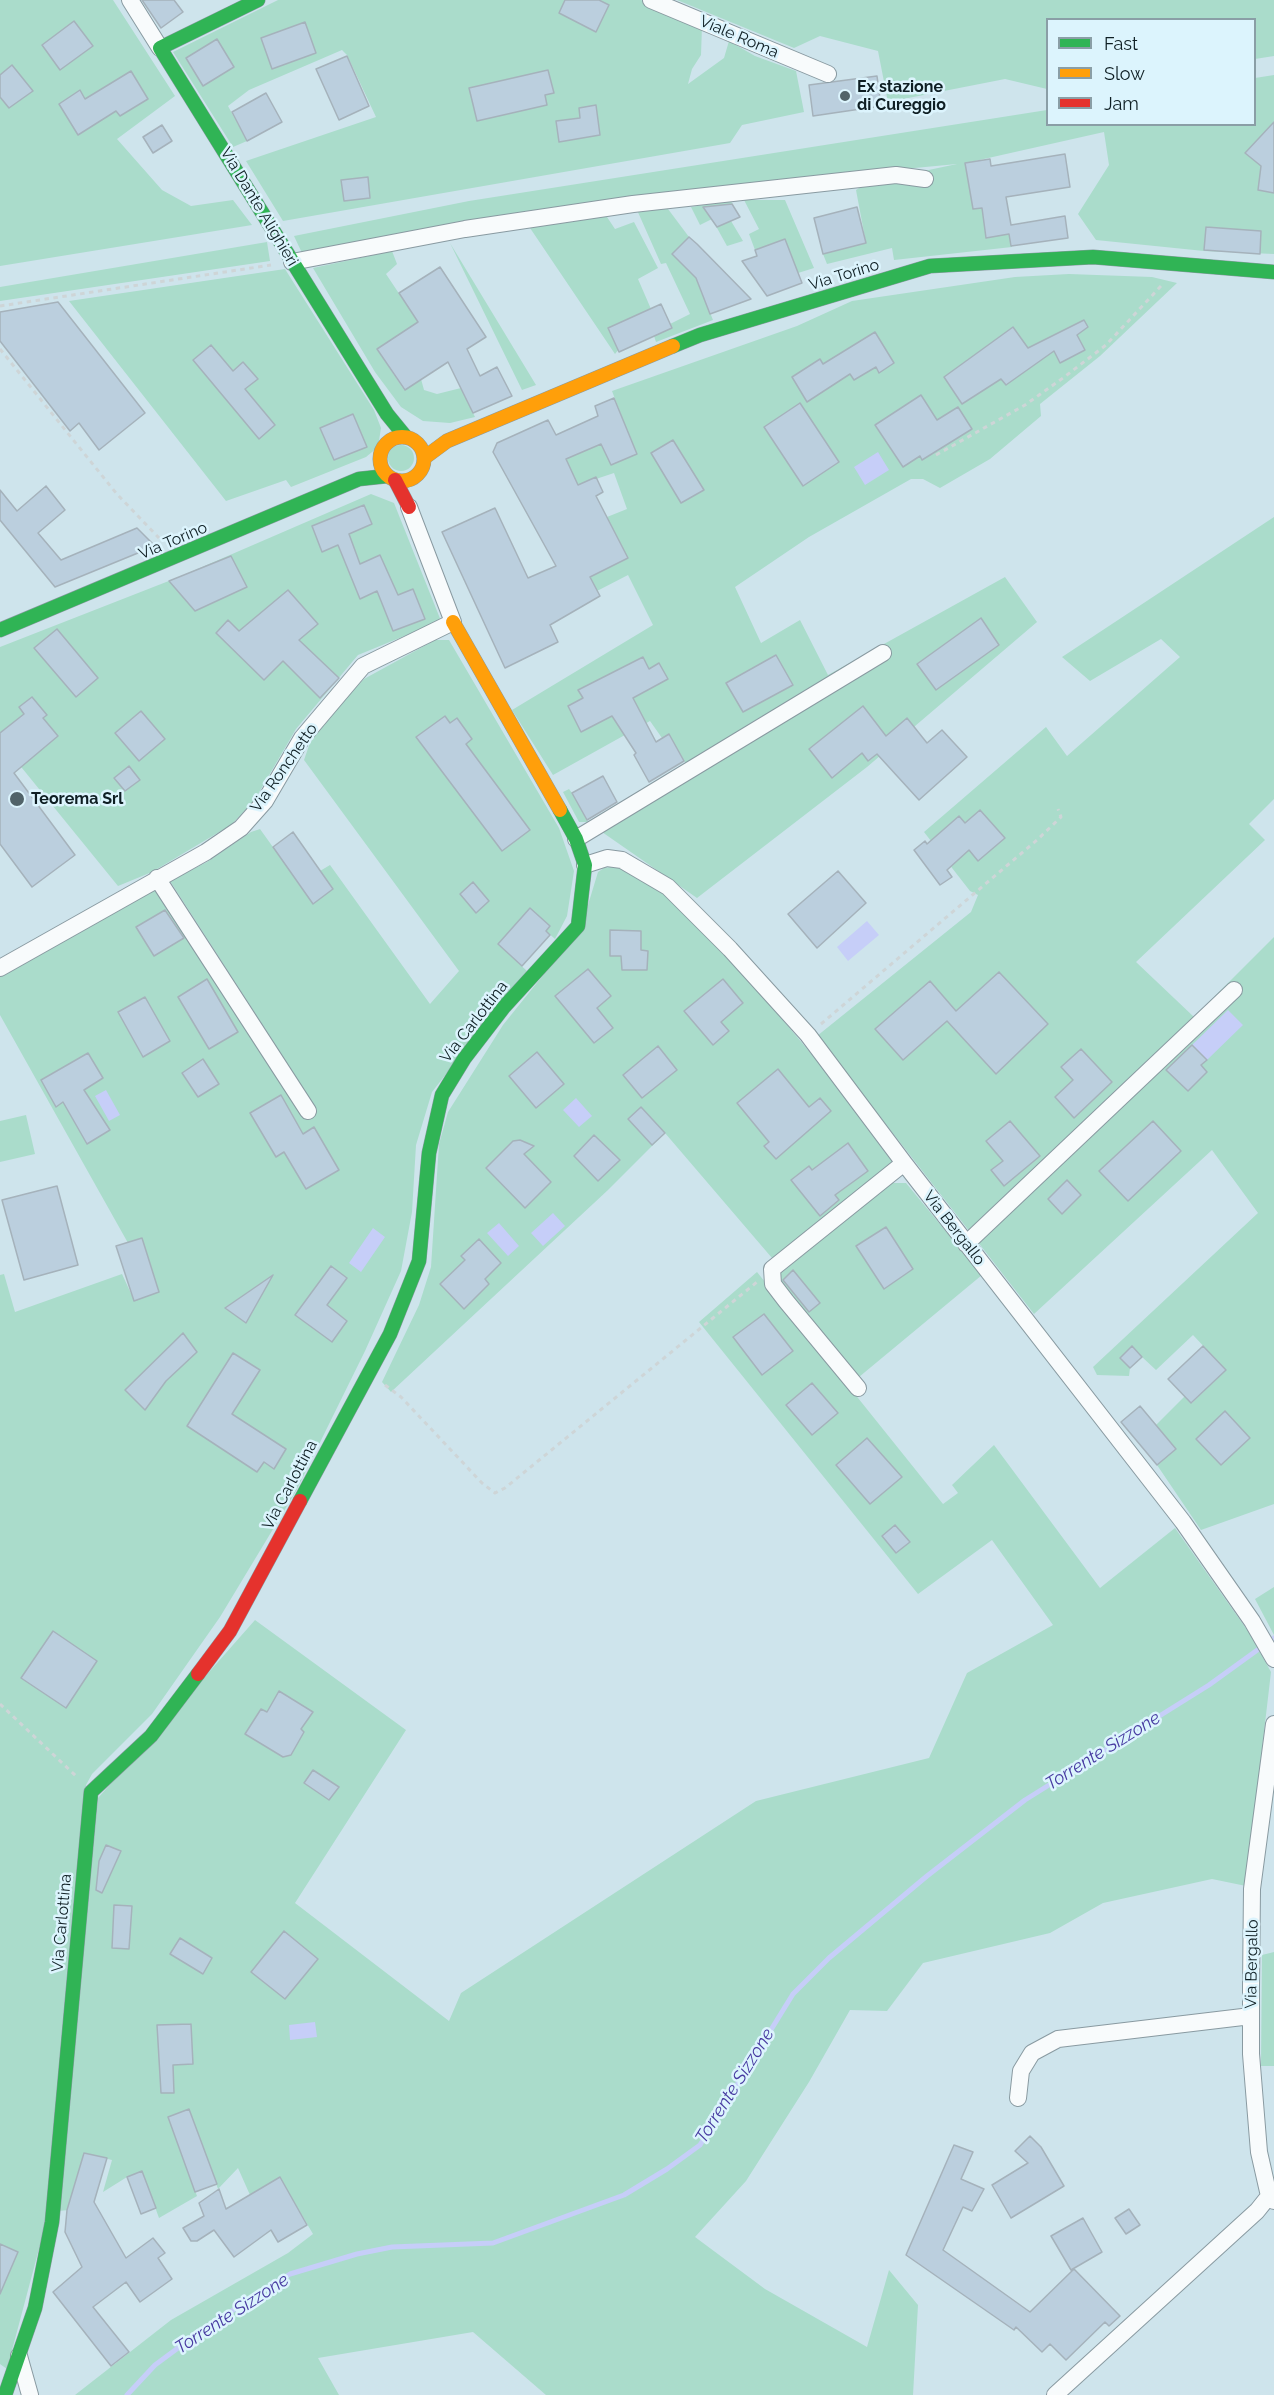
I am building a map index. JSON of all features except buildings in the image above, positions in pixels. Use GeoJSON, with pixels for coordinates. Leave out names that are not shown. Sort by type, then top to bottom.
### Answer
{"type":"FeatureCollection","features":[{"type":"Feature","properties":{"kind":"street","name":"Via Dante Alighieri"},"geometry":{"type":"LineString","coordinates":[[130,0],[387,414],[411,439]]}},
{"type":"Feature","properties":{"kind":"street"},"geometry":{"type":"LineString","coordinates":[[160,48],[258,0]]}},
{"type":"Feature","properties":{"kind":"street","name":"Viale Roma"},"geometry":{"type":"LineString","coordinates":[[651,0],[828,74]]}},
{"type":"Feature","properties":{"kind":"street"},"geometry":{"type":"LineString","coordinates":[[292,262],[465,229],[633,204],[896,175],[925,179]]}},
{"type":"Feature","properties":{"kind":"street","name":"Via Torino"},"geometry":{"type":"LineString","coordinates":[[358,479],[408,480],[420,472],[424,459],[447,441],[700,335],[930,266],[1093,257],[1274,272]]}},
{"type":"Feature","properties":{"kind":"street","name":"Via Dante Alighieri"},"geometry":{"type":"LineString","coordinates":[[387,414],[388,441]]}},
{"type":"Feature","properties":{"kind":"street"},"geometry":{"type":"LineString","coordinates":[[411,439],[424,459]]}},
{"type":"Feature","properties":{"kind":"street","name":"Via Torino"},"geometry":{"type":"LineString","coordinates":[[0,630],[358,479],[379,460],[380,453],[388,441],[411,439],[447,441]]}},
{"type":"Feature","properties":{"kind":"street"},"geometry":{"type":"LineString","coordinates":[[379,460],[409,507],[453,622]]}},
{"type":"Feature","properties":{"kind":"street"},"geometry":{"type":"LineString","coordinates":[[409,507],[414,477]]}},
{"type":"Feature","properties":{"kind":"street","name":"Via Carlottina"},"geometry":{"type":"LineString","coordinates":[[5,2395],[35,2308],[52,2222],[91,1792],[151,1736],[230,1631],[390,1334],[419,1261],[429,1153],[442,1095],[464,1059],[504,1007],[578,926],[585,865],[576,839],[453,622]]}},
{"type":"Feature","properties":{"kind":"street","name":"Via Ronchetto"},"geometry":{"type":"LineString","coordinates":[[0,968],[206,852],[241,828],[265,801],[302,738],[363,666],[453,622]]}},
{"type":"Feature","properties":{"kind":"street"},"geometry":{"type":"LineString","coordinates":[[576,839],[883,654]]}},
{"type":"Feature","properties":{"kind":"street","name":"Via Bergallo"},"geometry":{"type":"LineString","coordinates":[[585,865],[607,858],[622,860],[668,887],[730,949],[808,1035],[966,1244],[1183,1522],[1252,1622],[1274,1659]]}},
{"type":"Feature","properties":{"kind":"street"},"geometry":{"type":"LineString","coordinates":[[157,878],[308,1112]]}},
{"type":"Feature","properties":{"kind":"street"},"geometry":{"type":"LineString","coordinates":[[966,1244],[1234,990]]}},
{"type":"Feature","properties":{"kind":"street"},"geometry":{"type":"LineString","coordinates":[[858,1388],[773,1284],[772,1269],[904,1163]]}},
{"type":"Feature","properties":{"kind":"street","name":"Via Bergallo"},"geometry":{"type":"LineString","coordinates":[[1271,2199],[1260,2152],[1251,2055],[1251,2016],[1252,1889],[1274,1724]]}},
{"type":"Feature","properties":{"kind":"street"},"geometry":{"type":"LineString","coordinates":[[1017,2098],[1021,2071],[1032,2053],[1058,2039],[1251,2016]]}},
{"type":"Feature","properties":{"kind":"street"},"geometry":{"type":"LineString","coordinates":[[1054,2395],[1271,2199]]}},
{"type":"Feature","properties":{"kind":"street"},"geometry":{"type":"LineString","coordinates":[[19,2356],[30,2395]]}},
{"type":"Feature","properties":{"kind":"path"},"geometry":{"type":"LineString","coordinates":[[0,306],[292,262]]}},
{"type":"Feature","properties":{"kind":"path"},"geometry":{"type":"LineString","coordinates":[[936,455],[1025,405],[1106,345],[1144,307],[1177,264]]}},
{"type":"Feature","properties":{"kind":"path"},"geometry":{"type":"LineString","coordinates":[[0,349],[116,493],[165,544],[174,558]]}},
{"type":"Feature","properties":{"kind":"path"},"geometry":{"type":"LineString","coordinates":[[808,1035],[1037,840],[1061,817],[1058,809]]}},
{"type":"Feature","properties":{"kind":"path"},"geometry":{"type":"LineString","coordinates":[[370,1373],[401,1397],[482,1483],[495,1493],[505,1488],[772,1269]]}},
{"type":"Feature","properties":{"kind":"path"},"geometry":{"type":"LineString","coordinates":[[0,1704],[62,1761],[91,1792]]}},
{"type":"Feature","properties":{"kind":"green space"},"geometry":{"type":"Polygon","coordinates":[[[0,0],[113,0],[175,96],[117,139],[162,190],[191,206],[233,200],[252,225],[0,266],[0,0]]]}},
{"type":"Feature","properties":{"kind":"green space"},"geometry":{"type":"Polygon","coordinates":[[[278,0],[641,0],[702,26],[701,55],[692,69],[688,84],[724,58],[729,41],[755,56],[796,71],[804,112],[742,125],[730,143],[283,221],[246,161],[376,117],[347,55],[342,50],[249,90],[228,106],[247,141],[233,147],[173,52],[278,0]]]}},
{"type":"Feature","properties":{"kind":"green space"},"geometry":{"type":"Polygon","coordinates":[[[677,0],[1274,0],[1274,56],[1256,59],[1256,18],[1046,18],[1046,89],[1005,79],[888,102],[878,51],[820,36],[794,48],[677,0]]]}},
{"type":"Feature","properties":{"kind":"green space"},"geometry":{"type":"Polygon","coordinates":[[[1274,75],[1274,254],[1204,251],[1096,240],[1078,214],[1109,165],[1104,132],[966,163],[973,209],[982,208],[986,237],[1009,234],[1012,247],[894,260],[892,248],[827,264],[823,254],[866,243],[856,190],[867,183],[957,164],[851,174],[302,253],[294,236],[469,201],[1046,110],[1046,126],[1256,126],[1256,78],[1274,75]]]}},
{"type":"Feature","properties":{"kind":"green space"},"geometry":{"type":"Polygon","coordinates":[[[744,200],[785,200],[814,268],[798,273],[785,239],[755,250],[749,234],[759,229],[744,200]]]}},
{"type":"Feature","properties":{"kind":"green space"},"geometry":{"type":"Polygon","coordinates":[[[731,201],[739,217],[731,221],[743,241],[727,246],[712,219],[700,225],[691,207],[731,201]]]}},
{"type":"Feature","properties":{"kind":"green space"},"geometry":{"type":"Polygon","coordinates":[[[668,209],[689,237],[672,254],[696,278],[713,320],[656,342],[654,336],[672,328],[670,324],[690,314],[666,263],[661,264],[637,210],[668,209]]]}},
{"type":"Feature","properties":{"kind":"green space"},"geometry":{"type":"Polygon","coordinates":[[[605,214],[615,229],[634,222],[658,268],[638,279],[651,309],[615,354],[528,225],[605,214]]]}},
{"type":"Feature","properties":{"kind":"green space"},"geometry":{"type":"Polygon","coordinates":[[[267,242],[270,261],[0,301],[0,287],[267,242]]]}},
{"type":"Feature","properties":{"kind":"green space"},"geometry":{"type":"Polygon","coordinates":[[[450,243],[536,385],[522,390],[450,243]]]}},
{"type":"Feature","properties":{"kind":"green space"},"geometry":{"type":"Polygon","coordinates":[[[392,251],[397,264],[386,274],[418,322],[377,349],[404,390],[421,379],[424,390],[437,394],[461,388],[475,417],[450,423],[423,421],[401,407],[375,372],[313,268],[392,251]]]}},
{"type":"Feature","properties":{"kind":"green space"},"geometry":{"type":"Polygon","coordinates":[[[285,269],[374,410],[381,428],[378,447],[366,457],[291,487],[286,480],[226,501],[69,301],[285,269]]]}},
{"type":"Feature","properties":{"kind":"green space"},"geometry":{"type":"Polygon","coordinates":[[[1069,274],[1152,277],[1177,283],[1100,356],[1040,404],[1041,416],[990,459],[940,488],[923,479],[911,479],[809,537],[735,587],[761,643],[800,620],[828,675],[1005,577],[1037,622],[867,767],[697,898],[602,832],[764,730],[762,716],[686,764],[669,735],[662,738],[650,721],[553,775],[512,710],[653,625],[628,575],[597,591],[590,577],[628,558],[607,517],[627,509],[614,473],[578,485],[566,459],[601,444],[611,465],[636,454],[612,391],[797,326],[852,301],[1015,277],[1069,274]]]}},
{"type":"Feature","properties":{"kind":"green space"},"geometry":{"type":"Polygon","coordinates":[[[401,445],[411,448],[414,458],[411,468],[401,471],[391,468],[388,458],[391,448],[401,445]]]}},
{"type":"Feature","properties":{"kind":"green space"},"geometry":{"type":"Polygon","coordinates":[[[371,494],[394,503],[441,621],[358,655],[296,729],[254,801],[231,825],[152,872],[118,886],[0,741],[0,647],[179,577],[371,494]]]}},
{"type":"Feature","properties":{"kind":"green space"},"geometry":{"type":"Polygon","coordinates":[[[1274,517],[1274,799],[1249,824],[1265,840],[1136,962],[1194,1017],[1274,937],[1274,1504],[1201,1530],[1157,1465],[1176,1449],[1156,1425],[1185,1396],[1192,1403],[1226,1370],[1193,1335],[1156,1370],[1142,1357],[1130,1368],[1129,1376],[1097,1375],[1093,1367],[1258,1213],[1212,1150],[1034,1314],[817,1036],[971,912],[978,895],[970,891],[924,832],[1046,727],[1067,756],[1180,657],[1161,639],[1090,681],[1062,657],[1274,517]]]}},
{"type":"Feature","properties":{"kind":"green space"},"geometry":{"type":"Polygon","coordinates":[[[435,640],[449,640],[559,828],[574,871],[567,916],[555,939],[546,931],[550,926],[530,908],[498,944],[527,971],[432,1092],[416,1145],[412,1212],[401,1271],[365,1351],[296,1491],[220,1617],[152,1714],[92,1774],[86,1785],[48,2215],[7,2369],[0,2364],[0,1275],[4,1274],[15,1312],[122,1274],[134,1300],[159,1292],[142,1239],[128,1243],[0,1015],[0,977],[156,888],[307,1094],[170,881],[207,862],[251,832],[260,829],[313,903],[333,889],[320,871],[330,865],[430,1004],[459,971],[304,760],[313,734],[364,679],[435,640]]]}},
{"type":"Feature","properties":{"kind":"green space"},"geometry":{"type":"Polygon","coordinates":[[[569,789],[588,822],[579,822],[563,792],[569,789]]]}},
{"type":"Feature","properties":{"kind":"green space"},"geometry":{"type":"Polygon","coordinates":[[[618,866],[663,889],[726,952],[813,1056],[893,1163],[851,1200],[772,1258],[665,1133],[608,1190],[391,1392],[382,1382],[419,1305],[431,1267],[439,1144],[448,1112],[503,1025],[581,928],[598,872],[604,868],[618,866]]]}},
{"type":"Feature","properties":{"kind":"green space"},"geometry":{"type":"Polygon","coordinates":[[[26,1115],[35,1154],[0,1162],[0,1121],[26,1115]]]}},
{"type":"Feature","properties":{"kind":"green space"},"geometry":{"type":"Polygon","coordinates":[[[891,1183],[906,1183],[982,1275],[859,1377],[780,1280],[781,1273],[891,1183]]]}},
{"type":"Feature","properties":{"kind":"green space"},"geometry":{"type":"Polygon","coordinates":[[[757,1272],[943,1504],[958,1493],[952,1485],[994,1445],[1100,1588],[1175,1528],[1250,1634],[1271,1672],[1246,1886],[1212,1879],[1103,1903],[1050,1933],[923,1963],[887,2011],[850,2010],[809,2082],[746,2181],[695,2237],[765,2289],[867,2347],[889,2270],[918,2305],[913,2395],[546,2395],[473,2332],[318,2358],[339,2395],[75,2395],[171,2320],[288,2253],[313,2234],[280,2178],[250,2195],[238,2168],[218,2189],[189,2109],[168,2117],[197,2196],[159,2218],[142,2171],[127,2177],[103,2192],[112,2160],[84,2153],[69,2210],[58,2211],[98,1798],[255,1620],[406,1730],[295,1903],[449,2021],[461,1993],[756,1801],[929,1758],[967,1673],[1053,1625],[992,1540],[918,1594],[699,1322],[757,1272]]]}},
{"type":"Feature","properties":{"kind":"green space"},"geometry":{"type":"Polygon","coordinates":[[[1274,1587],[1274,1635],[1255,1599],[1274,1587]]]}},
{"type":"Feature","properties":{"kind":"green space"},"geometry":{"type":"Polygon","coordinates":[[[1274,1952],[1274,2066],[1261,2066],[1262,1955],[1274,1952]]]}},
{"type":"Feature","properties":{"kind":"water"},"geometry":{"type":"Polygon","coordinates":[[[878,452],[889,470],[865,485],[854,467],[878,452]]]}},
{"type":"Feature","properties":{"kind":"water"},"geometry":{"type":"Polygon","coordinates":[[[867,921],[879,935],[848,961],[837,947],[867,921]]]}},
{"type":"Feature","properties":{"kind":"water"},"geometry":{"type":"Polygon","coordinates":[[[1228,1010],[1243,1025],[1207,1060],[1192,1045],[1228,1010]]]}},
{"type":"Feature","properties":{"kind":"water"},"geometry":{"type":"Polygon","coordinates":[[[106,1090],[120,1115],[109,1121],[95,1096],[106,1090]]]}},
{"type":"Feature","properties":{"kind":"water"},"geometry":{"type":"Polygon","coordinates":[[[576,1098],[592,1116],[579,1127],[563,1110],[576,1098]]]}},
{"type":"Feature","properties":{"kind":"water"},"geometry":{"type":"Polygon","coordinates":[[[553,1213],[565,1226],[543,1246],[531,1233],[553,1213]]]}},
{"type":"Feature","properties":{"kind":"water"},"geometry":{"type":"Polygon","coordinates":[[[499,1223],[519,1246],[508,1256],[487,1233],[499,1223]]]}},
{"type":"Feature","properties":{"kind":"water"},"geometry":{"type":"Polygon","coordinates":[[[373,1228],[385,1237],[361,1272],[349,1263],[373,1228]]]}},
{"type":"Feature","properties":{"kind":"water"},"geometry":{"type":"Polygon","coordinates":[[[315,2022],[317,2037],[290,2040],[289,2025],[315,2022]]]}},
{"type":"Feature","properties":{"kind":"waterway","name":"Torrente Sizzone"},"geometry":{"type":"LineString","coordinates":[[127,2395],[155,2365],[205,2328],[290,2274],[357,2254],[392,2247],[493,2243],[624,2195],[667,2169],[700,2145],[793,1994],[829,1958],[927,1876],[1025,1800],[1209,1685],[1274,1638]]}},
{"type":"Feature","properties":{"kind":"traffic: fast"},"geometry":{"type":"LineString","coordinates":[[258,0],[160,48],[387,414],[405,436]]}},
{"type":"Feature","properties":{"kind":"traffic: fast"},"geometry":{"type":"LineString","coordinates":[[673,346],[700,335],[930,266],[1093,257],[1274,272]]}},
{"type":"Feature","properties":{"kind":"traffic: fast"},"geometry":{"type":"LineString","coordinates":[[0,630],[359,479],[387,476]]}},
{"type":"Feature","properties":{"kind":"traffic: fast"},"geometry":{"type":"LineString","coordinates":[[300,1501],[390,1334],[419,1261],[429,1153],[442,1095],[464,1059],[504,1007],[578,926],[585,865],[576,839],[560,810]]}},
{"type":"Feature","properties":{"kind":"traffic: fast"},"geometry":{"type":"LineString","coordinates":[[5,2395],[35,2308],[52,2222],[91,1792],[151,1736],[198,1674]]}},
{"type":"Feature","properties":{"kind":"traffic: slow"},"geometry":{"type":"LineString","coordinates":[[424,458],[447,441],[673,346]]}},
{"type":"Feature","properties":{"kind":"traffic: slow"},"geometry":{"type":"LineString","coordinates":[[402,437],[411,438],[418,443],[423,450],[424,459],[423,468],[418,475],[411,480],[402,481],[393,480],[386,475],[381,468],[380,459],[381,450],[386,443],[393,438],[402,437]]}},
{"type":"Feature","properties":{"kind":"traffic: slow"},"geometry":{"type":"LineString","coordinates":[[453,622],[560,810]]}},
{"type":"Feature","properties":{"kind":"traffic: jam"},"geometry":{"type":"LineString","coordinates":[[395,480],[409,507]]}},
{"type":"Feature","properties":{"kind":"traffic: jam"},"geometry":{"type":"LineString","coordinates":[[198,1674],[230,1631],[300,1501]]}},
{"type":"Feature","properties":{"kind":"place","name":"Ex stazione di Cureggio"},"geometry":{"type":"Point","coordinates":[845,96]}},
{"type":"Feature","properties":{"kind":"place","name":"Teorema Srl"},"geometry":{"type":"Point","coordinates":[17,799]}}]}
